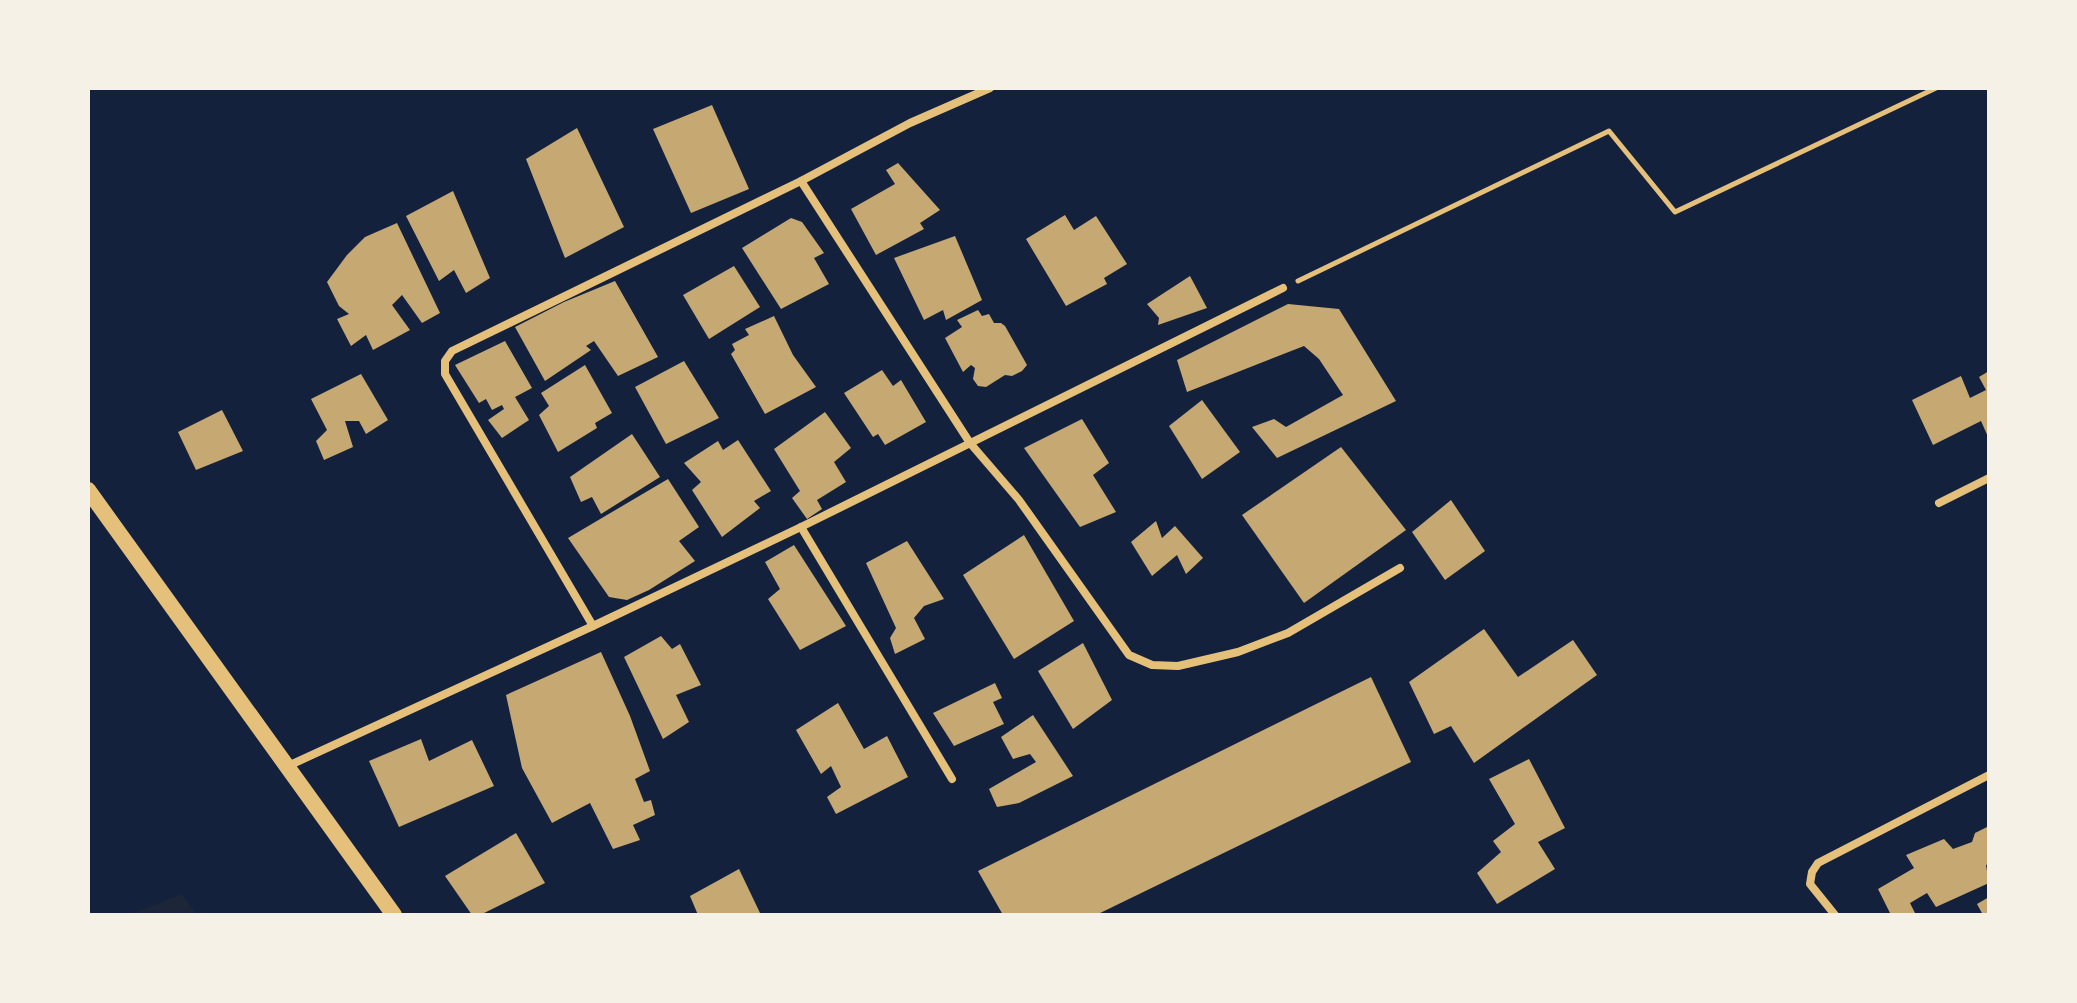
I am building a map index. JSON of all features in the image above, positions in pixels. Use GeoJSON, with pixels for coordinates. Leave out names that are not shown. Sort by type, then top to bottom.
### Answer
{"type":"FeatureCollection","features":[{"type":"Feature","properties":{"kind":"main road"},"geometry":{"type":"LineString","coordinates":[[88,490],[394,915]]}},
{"type":"Feature","properties":{"kind":"street"},"geometry":{"type":"LineString","coordinates":[[593,626],[445,374],[445,361],[452,351],[801,181],[910,123],[990,88]]}},
{"type":"Feature","properties":{"kind":"street"},"geometry":{"type":"LineString","coordinates":[[801,181],[970,443],[1019,500],[1129,655],[1152,665],[1178,666],[1238,652],[1288,633],[1400,568]]}},
{"type":"Feature","properties":{"kind":"street"},"geometry":{"type":"LineString","coordinates":[[288,766],[801,527],[1283,288]]}},
{"type":"Feature","properties":{"kind":"street"},"geometry":{"type":"LineString","coordinates":[[1939,503],[1989,478]]}},
{"type":"Feature","properties":{"kind":"street"},"geometry":{"type":"LineString","coordinates":[[801,527],[952,779]]}},
{"type":"Feature","properties":{"kind":"street"},"geometry":{"type":"LineString","coordinates":[[1835,915],[1810,884],[1812,872],[1818,863],[1989,775]]}},
{"type":"Feature","properties":{"kind":"path"},"geometry":{"type":"LineString","coordinates":[[1283,288],[1609,131],[1675,212],[1936,88]]}},
{"type":"Feature","properties":{"kind":"shaded area"},"geometry":{"type":"Polygon","coordinates":[[[182,894],[196,915],[129,915],[182,894]]]}},
{"type":"Feature","properties":{"kind":"building"},"geometry":{"type":"Polygon","coordinates":[[[712,105],[749,189],[691,213],[653,129],[712,105]]]}},
{"type":"Feature","properties":{"kind":"building"},"geometry":{"type":"Polygon","coordinates":[[[577,128],[624,227],[565,258],[526,159],[577,128]]]}},
{"type":"Feature","properties":{"kind":"building"},"geometry":{"type":"Polygon","coordinates":[[[898,163],[940,210],[920,223],[924,229],[876,255],[851,209],[895,184],[886,170],[898,163]]]}},
{"type":"Feature","properties":{"kind":"building"},"geometry":{"type":"Polygon","coordinates":[[[453,191],[490,278],[466,293],[454,270],[439,281],[406,216],[453,191]]]}},
{"type":"Feature","properties":{"kind":"building"},"geometry":{"type":"Polygon","coordinates":[[[1065,215],[1074,230],[1096,216],[1127,264],[1104,278],[1107,284],[1066,306],[1026,239],[1065,215]]]}},
{"type":"Feature","properties":{"kind":"building"},"geometry":{"type":"Polygon","coordinates":[[[791,218],[802,222],[824,253],[814,258],[829,284],[781,309],[742,248],[791,218]]]}},
{"type":"Feature","properties":{"kind":"building"},"geometry":{"type":"Polygon","coordinates":[[[397,223],[440,313],[422,323],[402,295],[392,305],[410,330],[373,350],[366,335],[351,346],[337,319],[349,314],[339,306],[327,282],[365,237],[397,223]]]}},
{"type":"Feature","properties":{"kind":"building"},"geometry":{"type":"Polygon","coordinates":[[[955,236],[982,300],[946,320],[943,310],[924,320],[894,258],[955,236]]]}},
{"type":"Feature","properties":{"kind":"building"},"geometry":{"type":"Polygon","coordinates":[[[734,266],[760,307],[709,339],[683,295],[734,266]]]}},
{"type":"Feature","properties":{"kind":"building"},"geometry":{"type":"Polygon","coordinates":[[[1190,276],[1207,308],[1158,325],[1159,318],[1147,304],[1190,276]]]}},
{"type":"Feature","properties":{"kind":"building"},"geometry":{"type":"Polygon","coordinates":[[[615,281],[658,357],[618,376],[594,341],[586,346],[591,350],[545,381],[515,327],[615,281]]]}},
{"type":"Feature","properties":{"kind":"building"},"geometry":{"type":"Polygon","coordinates":[[[1288,304],[1339,309],[1396,401],[1277,458],[1252,427],[1274,419],[1286,427],[1343,395],[1319,359],[1304,346],[1187,392],[1177,360],[1288,304]]]}},
{"type":"Feature","properties":{"kind":"building"},"geometry":{"type":"Polygon","coordinates":[[[978,310],[982,316],[989,314],[994,323],[1005,326],[1027,365],[1022,371],[1012,376],[1005,375],[986,387],[978,386],[973,379],[975,368],[971,365],[963,372],[945,338],[962,327],[957,320],[978,310]]]}},
{"type":"Feature","properties":{"kind":"building"},"geometry":{"type":"Polygon","coordinates":[[[774,316],[793,355],[816,387],[765,414],[731,354],[735,350],[732,344],[749,335],[745,329],[774,316]]]}},
{"type":"Feature","properties":{"kind":"building"},"geometry":{"type":"Polygon","coordinates":[[[505,341],[532,388],[515,397],[529,420],[502,438],[488,420],[504,409],[502,405],[492,410],[486,399],[479,403],[455,365],[505,341]]]}},
{"type":"Feature","properties":{"kind":"building"},"geometry":{"type":"Polygon","coordinates":[[[684,361],[719,418],[666,444],[635,387],[684,361]]]}},
{"type":"Feature","properties":{"kind":"building"},"geometry":{"type":"Polygon","coordinates":[[[585,365],[612,413],[595,423],[597,428],[558,452],[539,415],[549,406],[541,393],[585,365]]]}},
{"type":"Feature","properties":{"kind":"building"},"geometry":{"type":"Polygon","coordinates":[[[882,370],[893,386],[901,380],[926,422],[885,445],[878,434],[873,437],[844,393],[882,370]]]}},
{"type":"Feature","properties":{"kind":"building"},"geometry":{"type":"Polygon","coordinates":[[[1989,371],[1989,439],[1981,421],[1933,445],[1912,400],[1961,376],[1970,398],[1986,390],[1979,377],[1989,371]]]}},
{"type":"Feature","properties":{"kind":"building"},"geometry":{"type":"Polygon","coordinates":[[[361,374],[388,420],[366,434],[359,421],[345,421],[353,447],[324,460],[316,441],[327,430],[311,399],[361,374]]]}},
{"type":"Feature","properties":{"kind":"building"},"geometry":{"type":"Polygon","coordinates":[[[1202,400],[1240,452],[1202,479],[1169,426],[1202,400]]]}},
{"type":"Feature","properties":{"kind":"building"},"geometry":{"type":"Polygon","coordinates":[[[222,410],[243,451],[196,470],[178,432],[222,410]]]}},
{"type":"Feature","properties":{"kind":"building"},"geometry":{"type":"Polygon","coordinates":[[[825,412],[851,448],[834,462],[846,482],[817,500],[822,509],[807,519],[792,498],[800,491],[774,449],[825,412]]]}},
{"type":"Feature","properties":{"kind":"building"},"geometry":{"type":"Polygon","coordinates":[[[1082,419],[1109,463],[1093,475],[1116,512],[1080,527],[1024,448],[1082,419]]]}},
{"type":"Feature","properties":{"kind":"building"},"geometry":{"type":"Polygon","coordinates":[[[632,434],[660,477],[601,514],[592,497],[581,502],[570,477],[632,434]]]}},
{"type":"Feature","properties":{"kind":"building"},"geometry":{"type":"Polygon","coordinates":[[[738,440],[771,491],[754,501],[760,508],[722,537],[692,490],[701,482],[684,463],[718,441],[723,450],[738,440]]]}},
{"type":"Feature","properties":{"kind":"building"},"geometry":{"type":"Polygon","coordinates":[[[1341,447],[1406,530],[1304,603],[1242,515],[1341,447]]]}},
{"type":"Feature","properties":{"kind":"building"},"geometry":{"type":"Polygon","coordinates":[[[668,479],[699,527],[679,541],[695,561],[627,600],[609,597],[568,538],[668,479]]]}},
{"type":"Feature","properties":{"kind":"building"},"geometry":{"type":"Polygon","coordinates":[[[1451,500],[1485,551],[1445,580],[1412,532],[1451,500]]]}},
{"type":"Feature","properties":{"kind":"building"},"geometry":{"type":"Polygon","coordinates":[[[1156,521],[1162,538],[1175,526],[1203,558],[1186,574],[1177,555],[1152,576],[1131,542],[1156,521]]]}},
{"type":"Feature","properties":{"kind":"building"},"geometry":{"type":"Polygon","coordinates":[[[1024,535],[1074,621],[1014,659],[963,575],[1024,535]]]}},
{"type":"Feature","properties":{"kind":"building"},"geometry":{"type":"Polygon","coordinates":[[[907,541],[944,599],[924,606],[914,618],[925,639],[895,654],[890,638],[896,628],[866,563],[907,541]]]}},
{"type":"Feature","properties":{"kind":"building"},"geometry":{"type":"Polygon","coordinates":[[[794,545],[846,626],[800,650],[768,599],[780,589],[765,562],[794,545]]]}},
{"type":"Feature","properties":{"kind":"building"},"geometry":{"type":"Polygon","coordinates":[[[1484,629],[1518,677],[1573,640],[1597,675],[1474,763],[1451,726],[1434,734],[1409,682],[1484,629]]]}},
{"type":"Feature","properties":{"kind":"building"},"geometry":{"type":"Polygon","coordinates":[[[661,636],[672,649],[680,644],[701,685],[676,695],[689,722],[663,739],[624,657],[661,636]]]}},
{"type":"Feature","properties":{"kind":"building"},"geometry":{"type":"Polygon","coordinates":[[[1083,643],[1112,700],[1073,729],[1038,671],[1083,643]]]}},
{"type":"Feature","properties":{"kind":"building"},"geometry":{"type":"Polygon","coordinates":[[[601,652],[630,716],[650,771],[635,779],[644,802],[651,800],[655,815],[633,825],[640,840],[613,849],[590,803],[552,823],[522,768],[506,695],[601,652]]]}},
{"type":"Feature","properties":{"kind":"building"},"geometry":{"type":"Polygon","coordinates":[[[1371,677],[1411,762],[1096,915],[1003,915],[978,871],[1371,677]]]}},
{"type":"Feature","properties":{"kind":"building"},"geometry":{"type":"Polygon","coordinates":[[[995,683],[1002,698],[993,702],[1004,724],[954,746],[933,713],[995,683]]]}},
{"type":"Feature","properties":{"kind":"building"},"geometry":{"type":"Polygon","coordinates":[[[838,703],[864,749],[887,736],[908,777],[836,814],[827,797],[841,787],[831,766],[821,774],[796,730],[838,703]]]}},
{"type":"Feature","properties":{"kind":"building"},"geometry":{"type":"Polygon","coordinates":[[[1033,715],[1073,776],[1019,803],[997,807],[989,789],[1036,762],[1030,754],[1013,759],[1001,737],[1033,715]]]}},
{"type":"Feature","properties":{"kind":"building"},"geometry":{"type":"Polygon","coordinates":[[[421,739],[429,761],[472,740],[494,786],[399,827],[369,761],[421,739]]]}},
{"type":"Feature","properties":{"kind":"building"},"geometry":{"type":"Polygon","coordinates":[[[1529,759],[1565,828],[1538,842],[1555,869],[1497,904],[1477,873],[1501,852],[1493,841],[1515,824],[1489,779],[1529,759]]]}},
{"type":"Feature","properties":{"kind":"building"},"geometry":{"type":"Polygon","coordinates":[[[1989,826],[1989,864],[1986,865],[1989,883],[1936,907],[1927,893],[1910,903],[1916,915],[1891,915],[1878,889],[1914,868],[1906,855],[1944,839],[1953,849],[1972,842],[1975,833],[1989,826]]]}},
{"type":"Feature","properties":{"kind":"building"},"geometry":{"type":"Polygon","coordinates":[[[516,833],[545,883],[480,915],[472,915],[445,876],[516,833]]]}},
{"type":"Feature","properties":{"kind":"building"},"geometry":{"type":"Polygon","coordinates":[[[739,869],[761,915],[698,915],[690,896],[739,869]]]}},
{"type":"Feature","properties":{"kind":"building"},"geometry":{"type":"Polygon","coordinates":[[[1989,897],[1989,915],[1983,915],[1977,904],[1989,897]]]}}]}
